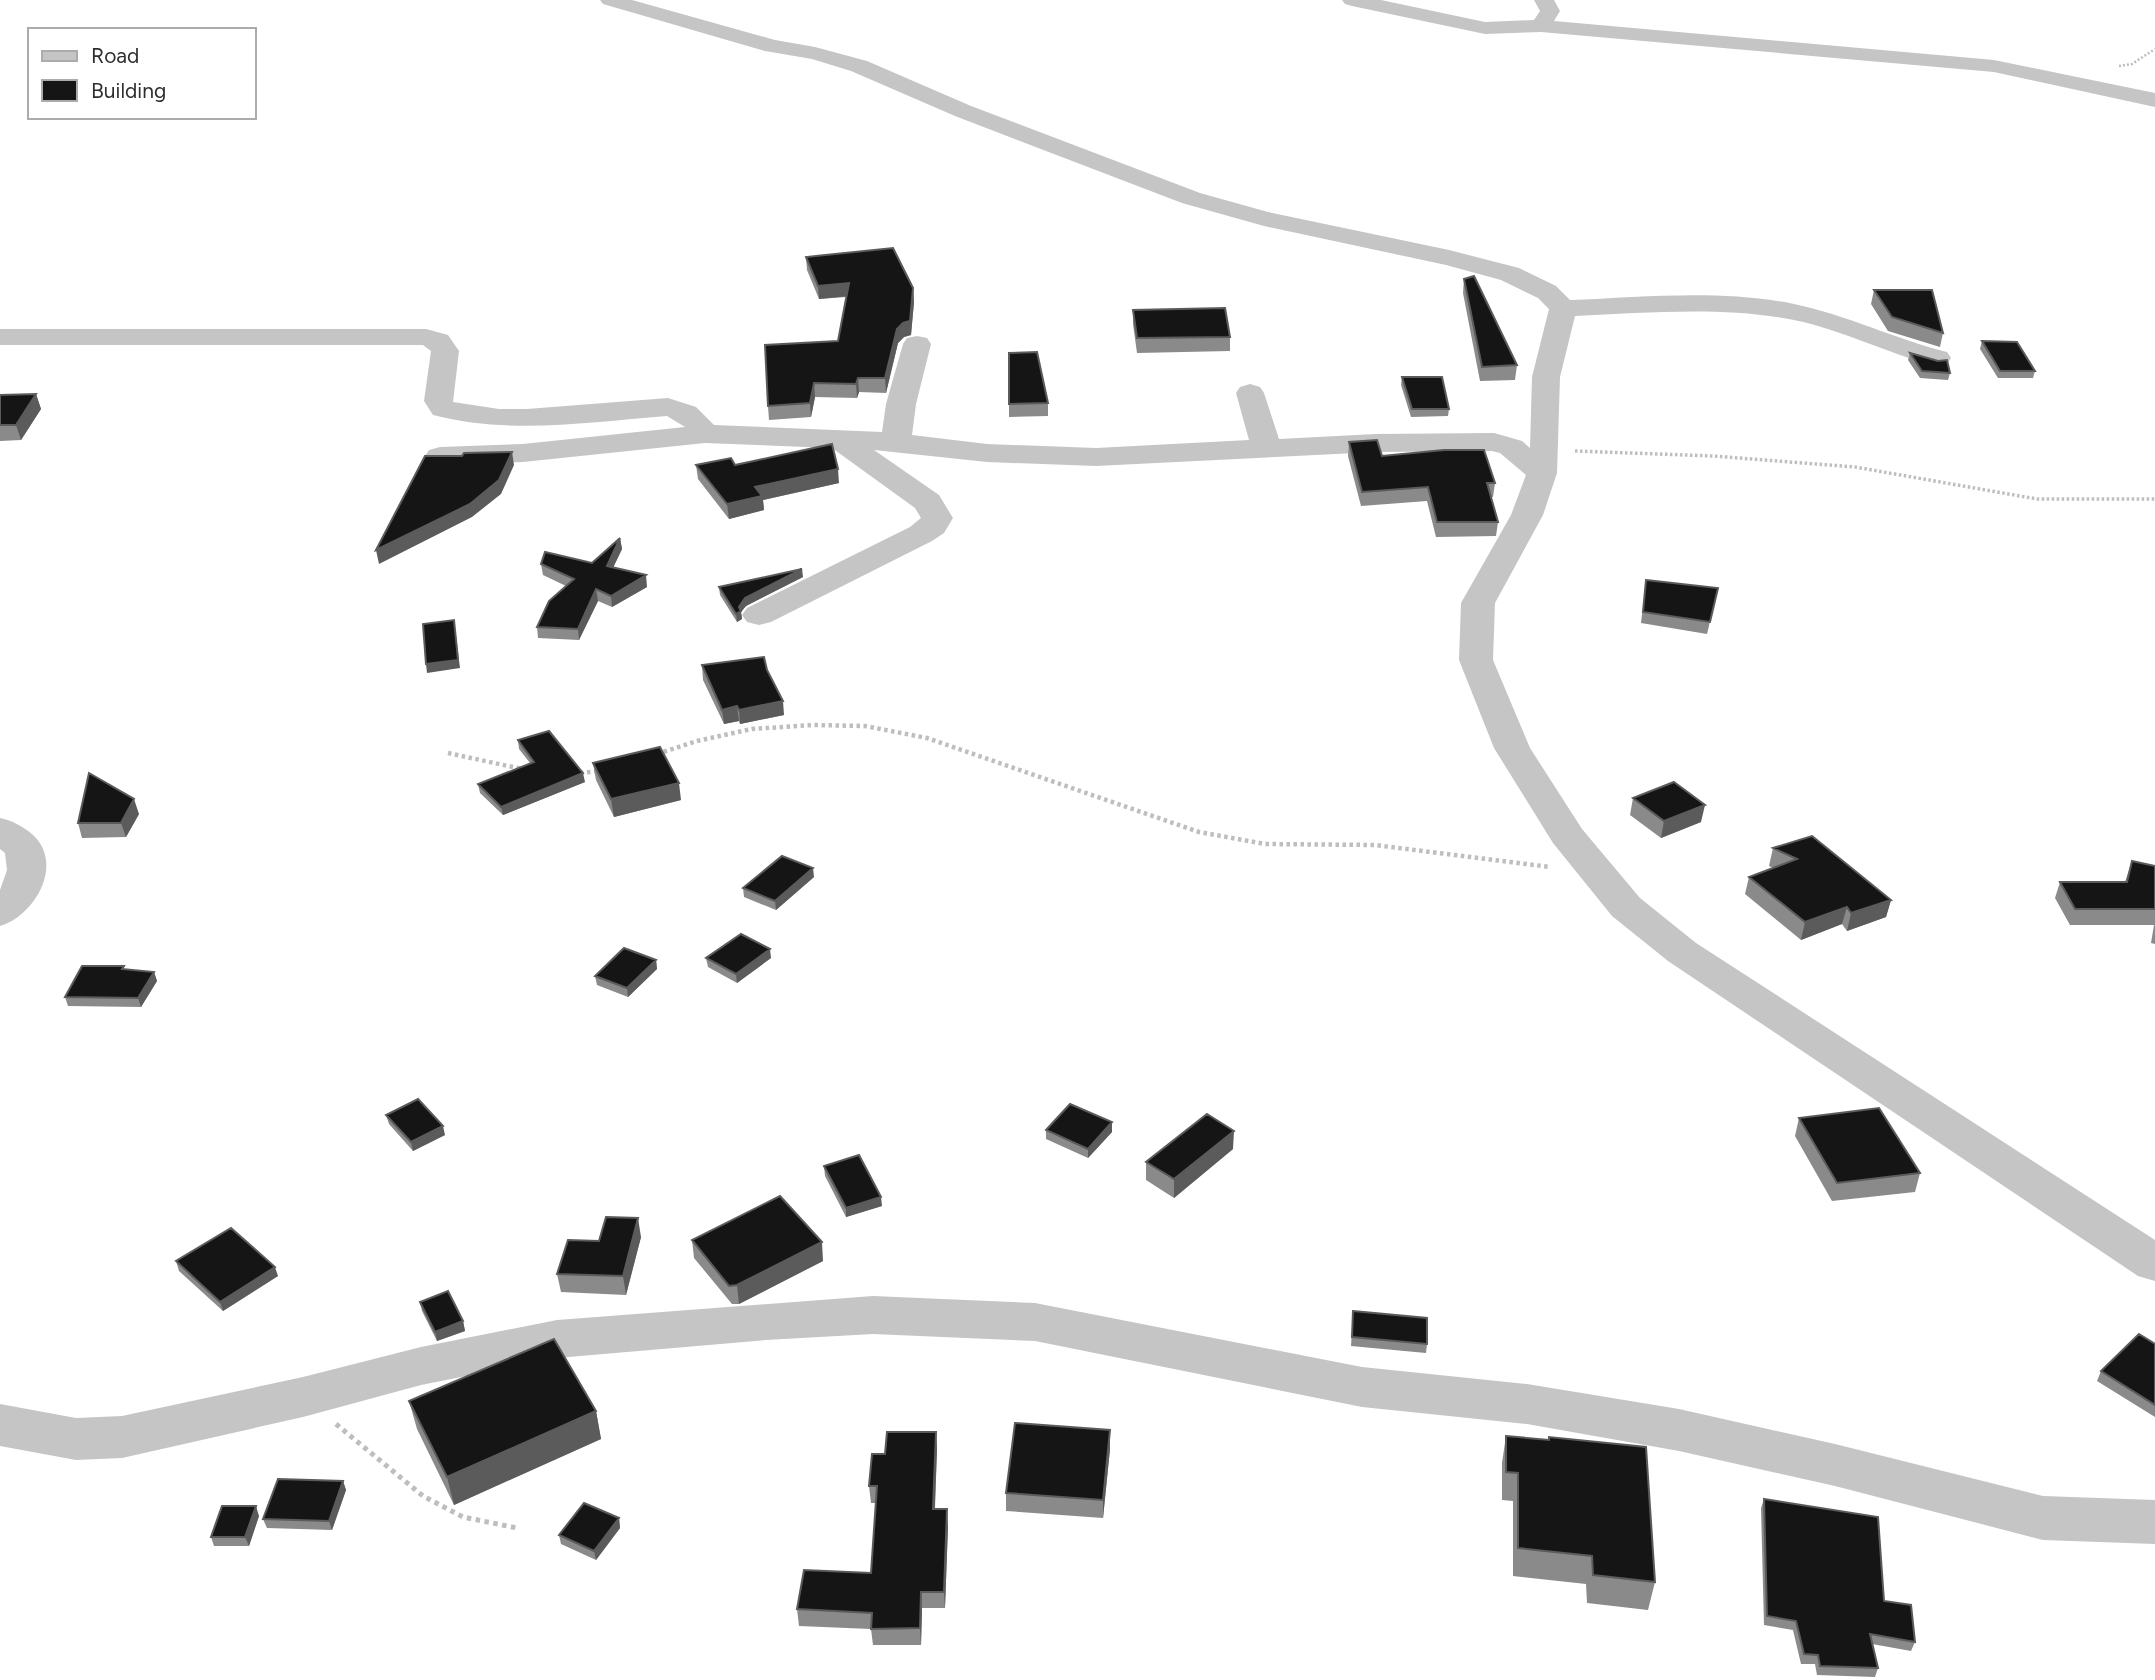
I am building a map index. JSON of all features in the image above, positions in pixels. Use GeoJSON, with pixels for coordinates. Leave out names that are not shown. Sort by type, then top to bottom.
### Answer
{"type":"FeatureCollection","features":[{"type":"Feature","properties":{"kind":"street"},"geometry":{"type":"LineString","coordinates":[[610,0],[772,46],[815,53],[859,66],[963,111],[1191,198],[1264,219],[1449,258],[1510,274],[1547,292],[1563,308],[1741,304],[1796,313],[1937,358]]}},
{"type":"Feature","properties":{"kind":"street"},"geometry":{"type":"LineString","coordinates":[[1352,0],[1485,28],[1542,26],[1994,66],[2155,100]]}},
{"type":"Feature","properties":{"kind":"street"},"geometry":{"type":"LineString","coordinates":[[1542,26],[1550,11],[1544,0]]}},
{"type":"Feature","properties":{"kind":"street"},"geometry":{"type":"LineString","coordinates":[[1563,308],[1546,377],[1544,462],[1527,515],[1478,603],[1476,660],[1512,748],[1567,835],[1596,873],[1626,907],[1682,952],[2155,1263]]}},
{"type":"Feature","properties":{"kind":"street"},"geometry":{"type":"LineString","coordinates":[[0,337],[426,337],[438,341],[445,351],[438,401],[443,409],[461,414],[535,419],[668,407],[683,410],[695,419],[705,434]]}},
{"type":"Feature","properties":{"kind":"street"},"geometry":{"type":"LineString","coordinates":[[896,442],[901,404],[916,344]]}},
{"type":"Feature","properties":{"kind":"street"},"geometry":{"type":"LineString","coordinates":[[1250,393],[1267,449]]}},
{"type":"Feature","properties":{"kind":"street"},"geometry":{"type":"LineString","coordinates":[[440,456],[523,453],[705,434],[896,442],[987,453],[1096,457],[1376,443],[1494,442],[1544,462]]}},
{"type":"Feature","properties":{"kind":"street"},"geometry":{"type":"LineString","coordinates":[[759,615],[921,534],[933,526],[937,518],[928,502],[838,439]]}},
{"type":"Feature","properties":{"kind":"street"},"geometry":{"type":"LineString","coordinates":[[0,829],[24,849],[28,874],[22,891],[0,913]]}},
{"type":"Feature","properties":{"kind":"street"},"geometry":{"type":"LineString","coordinates":[[0,1425],[76,1439],[122,1437],[303,1397],[421,1366],[557,1339],[766,1321],[873,1315],[1035,1322],[1362,1387],[1527,1404],[1679,1430],[1835,1465],[2043,1518],[2155,1522]]}},
{"type":"Feature","properties":{"kind":"path"},"geometry":{"type":"LineString","coordinates":[[1544,462],[1682,454],[1855,467],[2048,500],[2155,499]]}},
{"type":"Feature","properties":{"kind":"path"},"geometry":{"type":"LineString","coordinates":[[645,758],[697,741],[752,729],[813,725],[864,726],[926,738],[1199,832],[1265,844],[1375,845],[1596,873]]}},
{"type":"Feature","properties":{"kind":"path"},"geometry":{"type":"LineString","coordinates":[[448,752],[531,770]]}},
{"type":"Feature","properties":{"kind":"path"},"geometry":{"type":"LineString","coordinates":[[575,773],[601,771]]}},
{"type":"Feature","properties":{"kind":"path"},"geometry":{"type":"LineString","coordinates":[[303,1397],[423,1496],[463,1517],[517,1528]]}},
{"type":"Feature","properties":{"kind":"building"},"geometry":{"type":"Polygon","coordinates":[[[893,248],[913,288],[910,321],[897,329],[885,378],[858,378],[856,384],[814,383],[810,403],[768,406],[765,345],[838,341],[849,283],[818,286],[806,257],[893,248]]]}},
{"type":"Feature","properties":{"kind":"building"},"geometry":{"type":"Polygon","coordinates":[[[1474,276],[1517,365],[1482,367],[1464,279],[1474,276]]]}},
{"type":"Feature","properties":{"kind":"building"},"geometry":{"type":"Polygon","coordinates":[[[1874,290],[1932,290],[1943,333],[1892,317],[1874,290]]]}},
{"type":"Feature","properties":{"kind":"building"},"geometry":{"type":"Polygon","coordinates":[[[1225,308],[1230,337],[1137,338],[1133,310],[1225,308]]]}},
{"type":"Feature","properties":{"kind":"building"},"geometry":{"type":"Polygon","coordinates":[[[1982,341],[2017,342],[2035,371],[2000,371],[1982,341]]]}},
{"type":"Feature","properties":{"kind":"building"},"geometry":{"type":"Polygon","coordinates":[[[1037,352],[1048,403],[1009,404],[1009,353],[1037,352]]]}},
{"type":"Feature","properties":{"kind":"building"},"geometry":{"type":"Polygon","coordinates":[[[1910,353],[1938,361],[1947,360],[1950,373],[1922,371],[1910,353]]]}},
{"type":"Feature","properties":{"kind":"building"},"geometry":{"type":"Polygon","coordinates":[[[1402,377],[1442,377],[1449,409],[1412,409],[1402,377]]]}},
{"type":"Feature","properties":{"kind":"building"},"geometry":{"type":"Polygon","coordinates":[[[36,394],[16,425],[0,425],[0,395],[36,394]]]}},
{"type":"Feature","properties":{"kind":"building"},"geometry":{"type":"Polygon","coordinates":[[[1377,440],[1382,456],[1444,450],[1484,450],[1495,483],[1487,483],[1498,522],[1437,522],[1428,487],[1362,492],[1349,442],[1377,440]]]}},
{"type":"Feature","properties":{"kind":"building"},"geometry":{"type":"Polygon","coordinates":[[[832,444],[838,469],[755,487],[762,496],[727,504],[696,465],[731,458],[735,465],[832,444]]]}},
{"type":"Feature","properties":{"kind":"building"},"geometry":{"type":"Polygon","coordinates":[[[512,452],[499,480],[470,504],[376,550],[425,456],[512,452]]]}},
{"type":"Feature","properties":{"kind":"building"},"geometry":{"type":"Polygon","coordinates":[[[620,538],[607,566],[646,575],[611,596],[596,589],[578,629],[537,627],[549,601],[574,579],[541,564],[545,552],[592,563],[620,538]]]}},
{"type":"Feature","properties":{"kind":"building"},"geometry":{"type":"Polygon","coordinates":[[[802,569],[745,598],[739,607],[741,611],[736,614],[719,587],[802,569]]]}},
{"type":"Feature","properties":{"kind":"building"},"geometry":{"type":"Polygon","coordinates":[[[1646,580],[1718,588],[1710,622],[1643,612],[1646,580]]]}},
{"type":"Feature","properties":{"kind":"building"},"geometry":{"type":"Polygon","coordinates":[[[454,620],[458,660],[426,664],[423,624],[454,620]]]}},
{"type":"Feature","properties":{"kind":"building"},"geometry":{"type":"Polygon","coordinates":[[[764,657],[767,670],[783,701],[739,710],[737,706],[722,710],[702,665],[764,657]]]}},
{"type":"Feature","properties":{"kind":"building"},"geometry":{"type":"Polygon","coordinates":[[[549,731],[583,773],[501,807],[478,784],[534,762],[518,740],[549,731]]]}},
{"type":"Feature","properties":{"kind":"building"},"geometry":{"type":"Polygon","coordinates":[[[660,747],[679,783],[611,799],[593,763],[660,747]]]}},
{"type":"Feature","properties":{"kind":"building"},"geometry":{"type":"Polygon","coordinates":[[[89,773],[134,799],[121,823],[78,823],[89,773]]]}},
{"type":"Feature","properties":{"kind":"building"},"geometry":{"type":"Polygon","coordinates":[[[1674,782],[1705,805],[1664,821],[1633,798],[1674,782]]]}},
{"type":"Feature","properties":{"kind":"building"},"geometry":{"type":"Polygon","coordinates":[[[1812,836],[1891,900],[1851,913],[1847,907],[1805,922],[1749,877],[1797,859],[1773,848],[1812,836]]]}},
{"type":"Feature","properties":{"kind":"building"},"geometry":{"type":"Polygon","coordinates":[[[782,856],[813,868],[775,901],[743,888],[782,856]]]}},
{"type":"Feature","properties":{"kind":"building"},"geometry":{"type":"Polygon","coordinates":[[[2132,861],[2155,866],[2155,909],[2075,909],[2060,882],[2127,882],[2132,861]]]}},
{"type":"Feature","properties":{"kind":"building"},"geometry":{"type":"Polygon","coordinates":[[[741,934],[770,949],[736,974],[706,958],[741,934]]]}},
{"type":"Feature","properties":{"kind":"building"},"geometry":{"type":"Polygon","coordinates":[[[624,948],[656,960],[627,988],[595,976],[624,948]]]}},
{"type":"Feature","properties":{"kind":"building"},"geometry":{"type":"Polygon","coordinates":[[[82,966],[124,966],[122,969],[154,972],[138,998],[65,997],[82,966]]]}},
{"type":"Feature","properties":{"kind":"building"},"geometry":{"type":"Polygon","coordinates":[[[418,1099],[443,1126],[411,1142],[386,1115],[418,1099]]]}},
{"type":"Feature","properties":{"kind":"building"},"geometry":{"type":"Polygon","coordinates":[[[1070,1104],[1112,1122],[1088,1149],[1046,1130],[1070,1104]]]}},
{"type":"Feature","properties":{"kind":"building"},"geometry":{"type":"Polygon","coordinates":[[[1879,1108],[1920,1173],[1837,1183],[1799,1118],[1879,1108]]]}},
{"type":"Feature","properties":{"kind":"building"},"geometry":{"type":"Polygon","coordinates":[[[1207,1114],[1234,1131],[1174,1179],[1146,1162],[1207,1114]]]}},
{"type":"Feature","properties":{"kind":"building"},"geometry":{"type":"Polygon","coordinates":[[[859,1155],[881,1197],[846,1208],[824,1166],[859,1155]]]}},
{"type":"Feature","properties":{"kind":"building"},"geometry":{"type":"Polygon","coordinates":[[[780,1196],[822,1242],[737,1285],[729,1286],[692,1240],[780,1196]]]}},
{"type":"Feature","properties":{"kind":"building"},"geometry":{"type":"Polygon","coordinates":[[[606,1217],[638,1218],[623,1276],[557,1274],[568,1240],[599,1241],[606,1217]]]}},
{"type":"Feature","properties":{"kind":"building"},"geometry":{"type":"Polygon","coordinates":[[[231,1228],[275,1267],[220,1302],[176,1261],[231,1228]]]}},
{"type":"Feature","properties":{"kind":"building"},"geometry":{"type":"Polygon","coordinates":[[[448,1291],[463,1321],[435,1332],[420,1302],[448,1291]]]}},
{"type":"Feature","properties":{"kind":"building"},"geometry":{"type":"Polygon","coordinates":[[[1353,1311],[1427,1318],[1427,1344],[1352,1337],[1353,1311]]]}},
{"type":"Feature","properties":{"kind":"building"},"geometry":{"type":"Polygon","coordinates":[[[2139,1334],[2155,1344],[2155,1405],[2101,1371],[2139,1334]]]}},
{"type":"Feature","properties":{"kind":"building"},"geometry":{"type":"Polygon","coordinates":[[[554,1339],[596,1411],[447,1477],[409,1401],[554,1339]]]}},
{"type":"Feature","properties":{"kind":"building"},"geometry":{"type":"Polygon","coordinates":[[[1015,1423],[1110,1430],[1103,1500],[1006,1493],[1015,1423]]]}},
{"type":"Feature","properties":{"kind":"building"},"geometry":{"type":"Polygon","coordinates":[[[887,1432],[936,1432],[933,1509],[947,1509],[944,1592],[921,1592],[920,1628],[871,1629],[872,1613],[797,1609],[804,1570],[871,1573],[877,1486],[869,1486],[872,1454],[885,1454],[887,1432]]]}},
{"type":"Feature","properties":{"kind":"building"},"geometry":{"type":"Polygon","coordinates":[[[1506,1436],[1549,1440],[1549,1437],[1646,1447],[1655,1582],[1593,1575],[1592,1556],[1518,1548],[1518,1473],[1506,1472],[1506,1436]]]}},
{"type":"Feature","properties":{"kind":"building"},"geometry":{"type":"Polygon","coordinates":[[[278,1479],[343,1481],[329,1521],[263,1519],[278,1479]]]}},
{"type":"Feature","properties":{"kind":"building"},"geometry":{"type":"Polygon","coordinates":[[[1764,1499],[1878,1517],[1884,1601],[1911,1605],[1915,1642],[1870,1634],[1878,1668],[1820,1666],[1818,1655],[1804,1654],[1796,1621],[1767,1616],[1764,1499]]]}},
{"type":"Feature","properties":{"kind":"building"},"geometry":{"type":"Polygon","coordinates":[[[584,1503],[619,1518],[594,1551],[559,1535],[584,1503]]]}},
{"type":"Feature","properties":{"kind":"building"},"geometry":{"type":"Polygon","coordinates":[[[222,1506],[256,1506],[245,1537],[211,1537],[222,1506]]]}}]}
